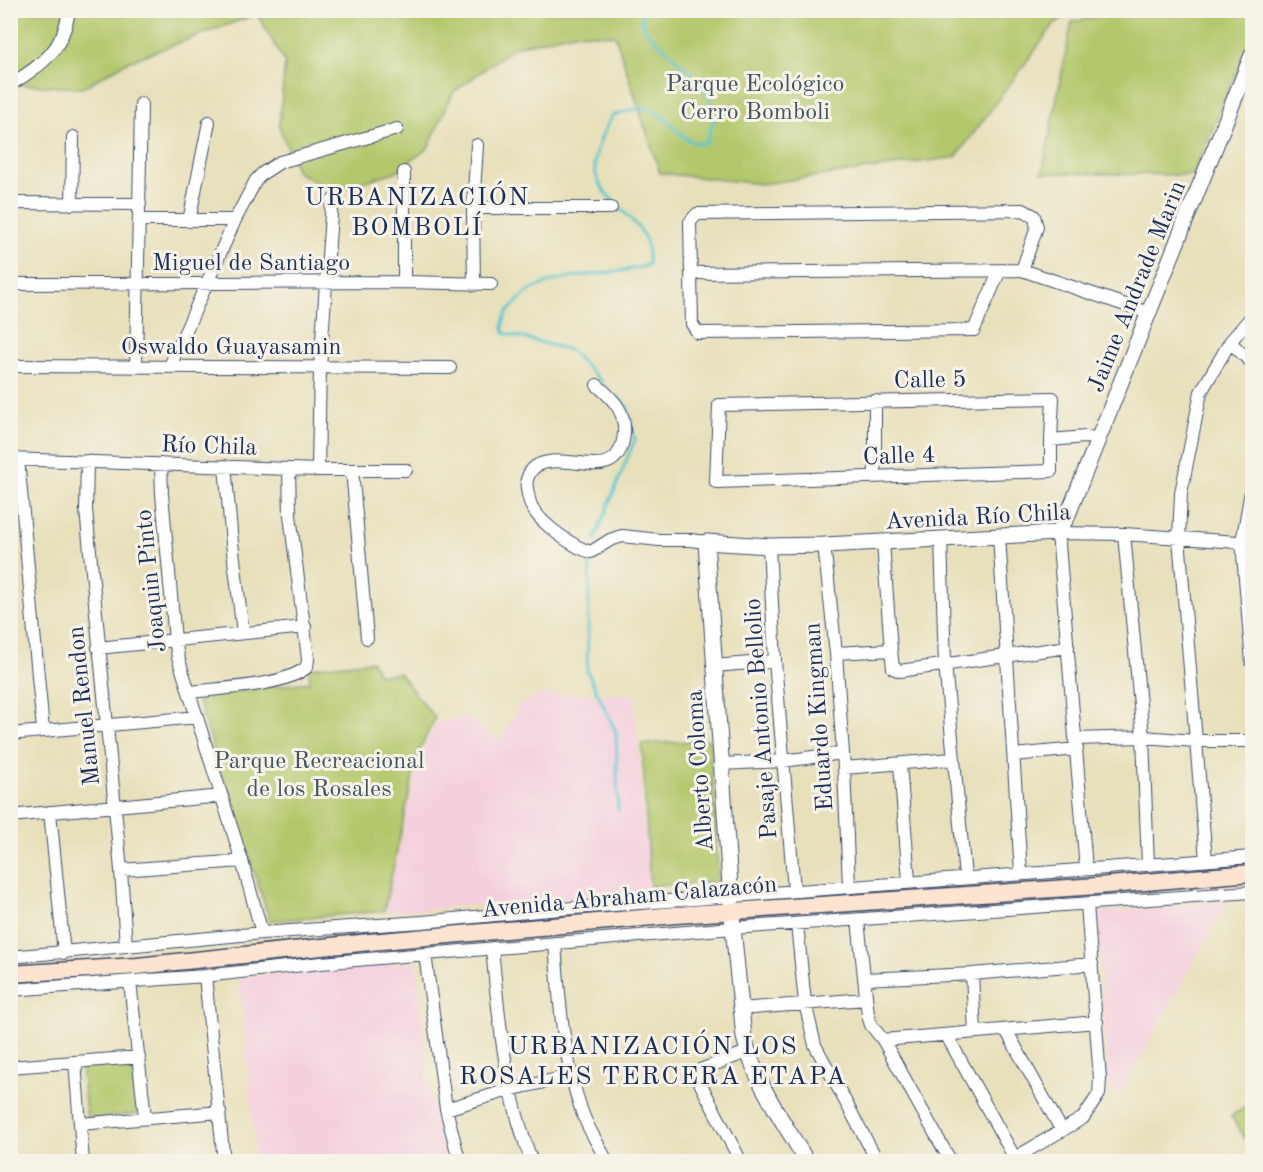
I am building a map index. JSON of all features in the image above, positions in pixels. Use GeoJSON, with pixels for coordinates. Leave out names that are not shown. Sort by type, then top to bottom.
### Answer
{"type":"FeatureCollection","features":[{"type":"Feature","properties":{"kind":"main road","name":"Avenida Abraham Calazacón"},"geometry":{"type":"LineString","coordinates":[[10,974],[137,966],[731,903],[1097,886],[1252,873]]}},
{"type":"Feature","properties":{"kind":"street"},"geometry":{"type":"LineString","coordinates":[[10,85],[46,61],[55,50],[68,22],[69,10]]}},
{"type":"Feature","properties":{"kind":"street","name":"Jaime Andrade Marin"},"geometry":{"type":"LineString","coordinates":[[1058,533],[1067,517],[1252,55]]}},
{"type":"Feature","properties":{"kind":"street"},"geometry":{"type":"LineString","coordinates":[[136,366],[141,104]]}},
{"type":"Feature","properties":{"kind":"street"},"geometry":{"type":"LineString","coordinates":[[189,220],[209,122]]}},
{"type":"Feature","properties":{"kind":"street"},"geometry":{"type":"LineString","coordinates":[[170,366],[235,220],[256,180],[272,166],[397,129]]}},
{"type":"Feature","properties":{"kind":"street"},"geometry":{"type":"LineString","coordinates":[[72,204],[73,137]]}},
{"type":"Feature","properties":{"kind":"street"},"geometry":{"type":"LineString","coordinates":[[474,285],[477,145]]}},
{"type":"Feature","properties":{"kind":"street"},"geometry":{"type":"LineString","coordinates":[[404,172],[404,282]]}},
{"type":"Feature","properties":{"kind":"street"},"geometry":{"type":"LineString","coordinates":[[318,470],[320,367],[332,201]]}},
{"type":"Feature","properties":{"kind":"street"},"geometry":{"type":"LineString","coordinates":[[10,203],[140,204]]}},
{"type":"Feature","properties":{"kind":"street"},"geometry":{"type":"LineString","coordinates":[[474,208],[611,208]]}},
{"type":"Feature","properties":{"kind":"street"},"geometry":{"type":"LineString","coordinates":[[1000,270],[974,330],[698,333],[692,324],[690,222],[697,214],[1023,210],[1034,216],[1037,227],[1022,270]]}},
{"type":"Feature","properties":{"kind":"street"},"geometry":{"type":"LineString","coordinates":[[140,220],[235,220]]}},
{"type":"Feature","properties":{"kind":"street"},"geometry":{"type":"LineString","coordinates":[[692,273],[1022,270],[1149,313]]}},
{"type":"Feature","properties":{"kind":"street","name":"Miguel de Santiago"},"geometry":{"type":"LineString","coordinates":[[10,284],[404,282],[491,285]]}},
{"type":"Feature","properties":{"kind":"street"},"geometry":{"type":"LineString","coordinates":[[1206,860],[1179,538],[1181,494],[1201,392],[1230,342],[1252,316]]}},
{"type":"Feature","properties":{"kind":"street"},"geometry":{"type":"LineString","coordinates":[[1230,342],[1252,363]]}},
{"type":"Feature","properties":{"kind":"street","name":"Oswaldo Guayasamin"},"geometry":{"type":"LineString","coordinates":[[10,366],[450,368]]}},
{"type":"Feature","properties":{"kind":"street"},"geometry":{"type":"LineString","coordinates":[[597,385],[616,402],[624,432],[620,451],[612,460],[600,465],[554,461],[537,466],[529,474],[526,482],[528,498],[533,510],[545,524],[583,550],[591,552],[610,540],[622,536],[706,542]]}},
{"type":"Feature","properties":{"kind":"street","name":"Calle 5"},"geometry":{"type":"LineString","coordinates":[[716,482],[718,405],[1053,398],[1051,440]]}},
{"type":"Feature","properties":{"kind":"street"},"geometry":{"type":"LineString","coordinates":[[875,402],[875,477]]}},
{"type":"Feature","properties":{"kind":"street"},"geometry":{"type":"LineString","coordinates":[[1051,440],[1099,438]]}},
{"type":"Feature","properties":{"kind":"street","name":"Calle 4"},"geometry":{"type":"LineString","coordinates":[[716,482],[1051,471],[1051,440]]}},
{"type":"Feature","properties":{"kind":"street"},"geometry":{"type":"LineString","coordinates":[[14,459],[43,730]]}},
{"type":"Feature","properties":{"kind":"street","name":"Río Chila"},"geometry":{"type":"LineString","coordinates":[[14,459],[406,471]]}},
{"type":"Feature","properties":{"kind":"street","name":"Manuel Rendon"},"geometry":{"type":"LineString","coordinates":[[87,461],[86,510],[121,870],[126,946]]}},
{"type":"Feature","properties":{"kind":"street","name":"Joaquin Pinto"},"geometry":{"type":"LineString","coordinates":[[161,464],[175,640],[262,933]]}},
{"type":"Feature","properties":{"kind":"street"},"geometry":{"type":"LineString","coordinates":[[225,466],[243,633]]}},
{"type":"Feature","properties":{"kind":"street"},"geometry":{"type":"LineString","coordinates":[[190,692],[264,683],[302,671],[308,663],[290,515],[289,469]]}},
{"type":"Feature","properties":{"kind":"street"},"geometry":{"type":"LineString","coordinates":[[352,470],[367,638]]}},
{"type":"Feature","properties":{"kind":"street"},"geometry":{"type":"LineString","coordinates":[[1252,486],[1247,542],[1252,663]]}},
{"type":"Feature","properties":{"kind":"street"},"geometry":{"type":"LineString","coordinates":[[1058,533],[1086,869]]}},
{"type":"Feature","properties":{"kind":"street","name":"Avenida Río Chila"},"geometry":{"type":"LineString","coordinates":[[706,542],[769,546],[824,545],[1058,533],[1124,534],[1247,542]]}},
{"type":"Feature","properties":{"kind":"street"},"geometry":{"type":"LineString","coordinates":[[1124,534],[1143,737],[1148,865]]}},
{"type":"Feature","properties":{"kind":"street"},"geometry":{"type":"LineString","coordinates":[[999,536],[1021,873]]}},
{"type":"Feature","properties":{"kind":"street"},"geometry":{"type":"LineString","coordinates":[[941,539],[945,664],[952,759],[965,877]]}},
{"type":"Feature","properties":{"kind":"street","name":"Alberto Coloma"},"geometry":{"type":"LineString","coordinates":[[706,542],[733,928],[740,1009],[747,1052],[758,1076],[807,1161]]}},
{"type":"Feature","properties":{"kind":"street"},"geometry":{"type":"LineString","coordinates":[[883,543],[892,666],[896,671],[1068,647]]}},
{"type":"Feature","properties":{"kind":"street","name":"Eduardo Kingman"},"geometry":{"type":"LineString","coordinates":[[824,545],[836,653],[849,886]]}},
{"type":"Feature","properties":{"kind":"street","name":"Pasaje Antonio Bellolio"},"geometry":{"type":"LineString","coordinates":[[769,546],[775,661],[794,890]]}},
{"type":"Feature","properties":{"kind":"street"},"geometry":{"type":"LineString","coordinates":[[98,648],[305,627]]}},
{"type":"Feature","properties":{"kind":"street"},"geometry":{"type":"LineString","coordinates":[[836,653],[891,650]]}},
{"type":"Feature","properties":{"kind":"street"},"geometry":{"type":"LineString","coordinates":[[714,666],[775,661]]}},
{"type":"Feature","properties":{"kind":"street"},"geometry":{"type":"LineString","coordinates":[[10,734],[198,717]]}},
{"type":"Feature","properties":{"kind":"street"},"geometry":{"type":"LineString","coordinates":[[1014,755],[1077,744],[1143,737],[1196,741],[1252,741]]}},
{"type":"Feature","properties":{"kind":"street"},"geometry":{"type":"LineString","coordinates":[[722,765],[783,761],[843,753]]}},
{"type":"Feature","properties":{"kind":"street"},"geometry":{"type":"LineString","coordinates":[[844,768],[952,759]]}},
{"type":"Feature","properties":{"kind":"street"},"geometry":{"type":"LineString","coordinates":[[900,765],[909,881]]}},
{"type":"Feature","properties":{"kind":"street"},"geometry":{"type":"LineString","coordinates":[[10,816],[222,796]]}},
{"type":"Feature","properties":{"kind":"street"},"geometry":{"type":"LineString","coordinates":[[50,812],[64,953]]}},
{"type":"Feature","properties":{"kind":"street","name":"Avenida Abraham Calazacón"},"geometry":{"type":"LineString","coordinates":[[10,957],[262,933],[731,903],[794,890],[1252,857]]}},
{"type":"Feature","properties":{"kind":"street"},"geometry":{"type":"LineString","coordinates":[[121,870],[242,861]]}},
{"type":"Feature","properties":{"kind":"street","name":"Avenida Abraham Calazacón"},"geometry":{"type":"LineString","coordinates":[[10,990],[205,976],[425,954],[733,928],[1252,892]]}},
{"type":"Feature","properties":{"kind":"street"},"geometry":{"type":"LineString","coordinates":[[947,1036],[1013,1160],[1083,1118],[1099,1094],[1100,1079],[1087,904]]}},
{"type":"Feature","properties":{"kind":"street"},"geometry":{"type":"LineString","coordinates":[[858,920],[871,1025],[884,1040],[951,1161]]}},
{"type":"Feature","properties":{"kind":"street"},"geometry":{"type":"LineString","coordinates":[[797,924],[805,1004],[815,1045],[878,1161]]}},
{"type":"Feature","properties":{"kind":"street"},"geometry":{"type":"LineString","coordinates":[[555,943],[559,995],[572,1077],[583,1113],[607,1161]]}},
{"type":"Feature","properties":{"kind":"street"},"geometry":{"type":"LineString","coordinates":[[492,948],[509,1090],[519,1129],[532,1161]]}},
{"type":"Feature","properties":{"kind":"street"},"geometry":{"type":"LineString","coordinates":[[425,954],[446,1109],[456,1152],[461,1161]]}},
{"type":"Feature","properties":{"kind":"street"},"geometry":{"type":"LineString","coordinates":[[864,979],[972,974],[1092,964]]}},
{"type":"Feature","properties":{"kind":"street"},"geometry":{"type":"LineString","coordinates":[[972,974],[975,1032]]}},
{"type":"Feature","properties":{"kind":"street"},"geometry":{"type":"LineString","coordinates":[[205,976],[224,1161]]}},
{"type":"Feature","properties":{"kind":"street"},"geometry":{"type":"LineString","coordinates":[[130,982],[145,1117]]}},
{"type":"Feature","properties":{"kind":"street"},"geometry":{"type":"LineString","coordinates":[[740,1009],[866,999]]}},
{"type":"Feature","properties":{"kind":"street"},"geometry":{"type":"LineString","coordinates":[[884,1040],[1097,1022]]}},
{"type":"Feature","properties":{"kind":"street"},"geometry":{"type":"LineString","coordinates":[[1006,1029],[1062,1131]]}},
{"type":"Feature","properties":{"kind":"street"},"geometry":{"type":"LineString","coordinates":[[741,1161],[697,1077],[700,1070],[747,1052]]}},
{"type":"Feature","properties":{"kind":"street"},"geometry":{"type":"LineString","coordinates":[[10,1067],[139,1057]]}},
{"type":"Feature","properties":{"kind":"street"},"geometry":{"type":"LineString","coordinates":[[75,1062],[83,1161]]}},
{"type":"Feature","properties":{"kind":"street"},"geometry":{"type":"LineString","coordinates":[[446,1109],[509,1090],[572,1077]]}},
{"type":"Feature","properties":{"kind":"street"},"geometry":{"type":"LineString","coordinates":[[80,1124],[220,1112]]}},
{"type":"Feature","properties":{"kind":"shaded area"},"geometry":{"type":"Polygon","coordinates":[[[634,694],[650,892],[385,912],[420,755],[437,722],[467,717],[496,739],[501,739],[519,705],[537,695],[634,694]]]}},
{"type":"Feature","properties":{"kind":"shaded area"},"geometry":{"type":"Polygon","coordinates":[[[1228,900],[1122,1091],[1108,1090],[1097,913],[1228,900]]]}},
{"type":"Feature","properties":{"kind":"shaded area"},"geometry":{"type":"Polygon","coordinates":[[[416,961],[431,1099],[454,1161],[255,1161],[239,977],[416,961]]]}},
{"type":"Feature","properties":{"kind":"green space","name":"Parque Ecológico Cerro Bomboli"},"geometry":{"type":"Polygon","coordinates":[[[10,11],[1076,11],[1055,23],[956,157],[761,184],[660,173],[615,35],[573,33],[514,47],[453,93],[428,148],[395,172],[333,191],[297,172],[279,126],[285,63],[257,14],[127,62],[82,88],[11,84],[10,11]]]}},
{"type":"Feature","properties":{"kind":"green space"},"geometry":{"type":"Polygon","coordinates":[[[1130,11],[1252,11],[1252,36],[1193,175],[1042,173],[1072,22],[1130,11]]]}},
{"type":"Feature","properties":{"kind":"green space","name":"Parque Recreacional de los Rosales"},"geometry":{"type":"Polygon","coordinates":[[[372,661],[379,675],[399,673],[435,718],[418,753],[384,911],[270,921],[196,695],[310,682],[309,668],[372,661]]]}},
{"type":"Feature","properties":{"kind":"green space"},"geometry":{"type":"Polygon","coordinates":[[[710,740],[719,882],[650,886],[642,744],[710,740]]]}},
{"type":"Feature","properties":{"kind":"green space"},"geometry":{"type":"Polygon","coordinates":[[[132,1062],[137,1114],[87,1119],[81,1067],[132,1062]]]}},
{"type":"Feature","properties":{"kind":"green space"},"geometry":{"type":"Polygon","coordinates":[[[1252,1103],[1252,1151],[1231,1116],[1252,1103]]]}},
{"type":"Feature","properties":{"kind":"waterway"},"geometry":{"type":"LineString","coordinates":[[602,382],[570,350],[504,333],[503,325],[504,318],[511,308],[531,290],[545,284],[573,277],[648,265],[647,244],[642,232],[605,192],[596,174],[597,151],[612,116],[635,109],[649,109],[657,112],[691,141],[707,142],[714,118],[709,96],[692,74],[646,31],[641,18],[646,10]]}},
{"type":"Feature","properties":{"kind":"waterway"},"geometry":{"type":"LineString","coordinates":[[595,539],[635,439],[627,407],[618,397]]}},
{"type":"Feature","properties":{"kind":"waterway"},"geometry":{"type":"LineString","coordinates":[[590,563],[587,671],[616,732],[618,811]]}},
{"type":"Feature","properties":{"kind":"district","name":"URBANIZACIÓN BOMBOLÍ"},"geometry":{"type":"Point","coordinates":[417,211]}},
{"type":"Feature","properties":{"kind":"district","name":"URBANIZACIÓN LOS ROSALES TERCERA ETAPA"},"geometry":{"type":"Point","coordinates":[653,1060]}}]}
